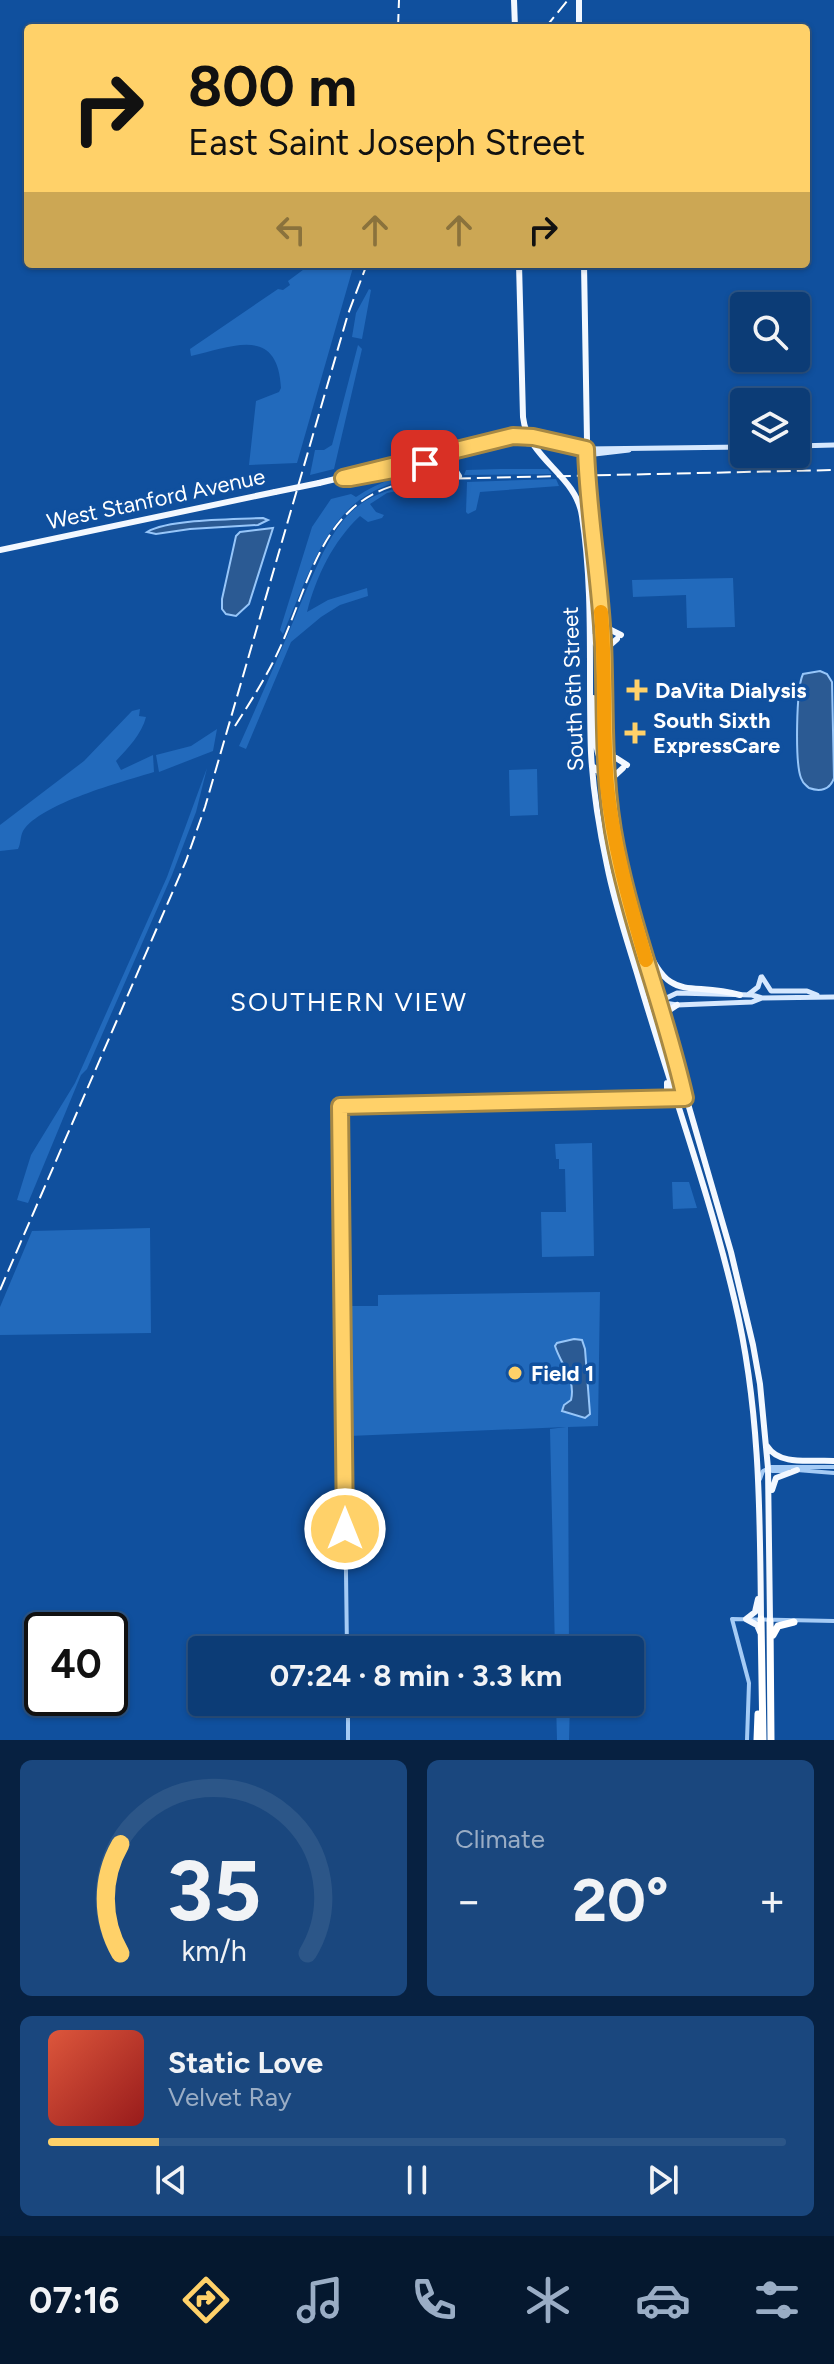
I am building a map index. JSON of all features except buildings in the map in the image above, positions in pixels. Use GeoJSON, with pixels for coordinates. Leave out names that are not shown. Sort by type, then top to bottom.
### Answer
{"type":"FeatureCollection","features":[{"type":"Feature","properties":{"kind":"highway"},"geometry":{"type":"LineString","coordinates":[[766,1620],[762,1639],[768,1673]]}},
{"type":"Feature","properties":{"kind":"highway"},"geometry":{"type":"LineString","coordinates":[[766,1620],[771,1740]]}},
{"type":"Feature","properties":{"kind":"highway"},"geometry":{"type":"LineString","coordinates":[[760,1740],[774,1632],[778,1626],[794,1622]]}},
{"type":"Feature","properties":{"kind":"highway"},"geometry":{"type":"LineString","coordinates":[[771,1716],[774,1732],[780,1739]]}},
{"type":"Feature","properties":{"kind":"main road"},"geometry":{"type":"LineString","coordinates":[[514,0],[515,24]]}},
{"type":"Feature","properties":{"kind":"main road"},"geometry":{"type":"LineString","coordinates":[[579,0],[579,24]]}},
{"type":"Feature","properties":{"kind":"main road"},"geometry":{"type":"LineString","coordinates":[[519,268],[523,408],[528,440]]}},
{"type":"Feature","properties":{"kind":"main road","name":"South 6th Street"},"geometry":{"type":"LineString","coordinates":[[584,268],[588,499],[603,637],[606,766],[615,844],[634,919]]}},
{"type":"Feature","properties":{"kind":"main road"},"geometry":{"type":"LineString","coordinates":[[508,437],[519,427],[523,408]]}},
{"type":"Feature","properties":{"kind":"main road"},"geometry":{"type":"LineString","coordinates":[[343,478],[508,437],[586,452],[730,447]]}},
{"type":"Feature","properties":{"kind":"main road"},"geometry":{"type":"LineString","coordinates":[[343,478],[410,467],[499,444],[528,440]]}},
{"type":"Feature","properties":{"kind":"main road","name":"South 6th Street"},"geometry":{"type":"LineString","coordinates":[[528,440],[575,492],[581,506],[588,592],[592,766],[607,869]]}},
{"type":"Feature","properties":{"kind":"main road"},"geometry":{"type":"LineString","coordinates":[[810,446],[834,445]]}},
{"type":"Feature","properties":{"kind":"main road"},"geometry":{"type":"LineString","coordinates":[[410,467],[417,469],[447,463],[456,468],[459,476]]}},
{"type":"Feature","properties":{"kind":"main road","name":"West Stanford Avenue"},"geometry":{"type":"LineString","coordinates":[[0,550],[343,478]]}},
{"type":"Feature","properties":{"kind":"main road"},"geometry":{"type":"LineString","coordinates":[[588,592],[594,609],[595,629],[603,637]]}},
{"type":"Feature","properties":{"kind":"main road"},"geometry":{"type":"LineString","coordinates":[[601,617],[619,637],[607,650],[604,702]]}},
{"type":"Feature","properties":{"kind":"main road"},"geometry":{"type":"LineString","coordinates":[[593,637],[604,684]]}},
{"type":"Feature","properties":{"kind":"main road"},"geometry":{"type":"LineString","coordinates":[[590,683],[596,711],[598,757],[606,766]]}},
{"type":"Feature","properties":{"kind":"main road"},"geometry":{"type":"LineString","coordinates":[[604,723],[613,756],[625,766],[611,779],[613,806],[610,814]]}},
{"type":"Feature","properties":{"kind":"main road"},"geometry":{"type":"LineString","coordinates":[[592,766],[599,771],[604,802],[610,814]]}},
{"type":"Feature","properties":{"kind":"main road"},"geometry":{"type":"LineString","coordinates":[[607,869],[616,884],[647,988],[658,1002],[677,1005],[752,1002],[762,998]]}},
{"type":"Feature","properties":{"kind":"main road"},"geometry":{"type":"LineString","coordinates":[[607,869],[725,1261],[747,1362],[760,1479],[761,1564],[766,1620]]}},
{"type":"Feature","properties":{"kind":"main road"},"geometry":{"type":"LineString","coordinates":[[634,919],[655,967],[666,979],[688,990],[729,992],[762,998],[834,997]]}},
{"type":"Feature","properties":{"kind":"main road"},"geometry":{"type":"LineString","coordinates":[[634,919],[742,1294],[760,1384],[768,1468],[770,1557],[766,1620]]}},
{"type":"Feature","properties":{"kind":"main road"},"geometry":{"type":"LineString","coordinates":[[650,1020],[658,1002],[677,993],[742,995],[756,990],[762,977],[771,991],[807,991],[822,997]]}},
{"type":"Feature","properties":{"kind":"main road"},"geometry":{"type":"LineString","coordinates":[[677,1005],[667,1014],[679,1057],[680,1074]]}},
{"type":"Feature","properties":{"kind":"main road"},"geometry":{"type":"LineString","coordinates":[[657,1041],[656,1050],[667,1085],[661,1098]]}},
{"type":"Feature","properties":{"kind":"main road"},"geometry":{"type":"LineString","coordinates":[[747,1362],[755,1385],[762,1457],[768,1468]]}},
{"type":"Feature","properties":{"kind":"main road"},"geometry":{"type":"LineString","coordinates":[[766,1440],[770,1451],[782,1459],[834,1467]]}},
{"type":"Feature","properties":{"kind":"main road"},"geometry":{"type":"LineString","coordinates":[[770,1557],[772,1486],[778,1477],[797,1470]]}},
{"type":"Feature","properties":{"kind":"main road"},"geometry":{"type":"LineString","coordinates":[[761,1564],[757,1607],[746,1619],[757,1625],[762,1639]]}},
{"type":"Feature","properties":{"kind":"street"},"geometry":{"type":"LineString","coordinates":[[347,1636],[340,1106],[685,1098]]}},
{"type":"Feature","properties":{"kind":"street"},"geometry":{"type":"LineString","coordinates":[[760,1479],[768,1468],[777,1466],[834,1467]]}},
{"type":"Feature","properties":{"kind":"street"},"geometry":{"type":"LineString","coordinates":[[768,1468],[778,1471],[834,1467]]}},
{"type":"Feature","properties":{"kind":"street"},"geometry":{"type":"LineString","coordinates":[[747,1740],[749,1680],[732,1619],[834,1621]]}},
{"type":"Feature","properties":{"kind":"street"},"geometry":{"type":"LineString","coordinates":[[348,1716],[348,1740]]}},
{"type":"Feature","properties":{"kind":"shaded area"},"geometry":{"type":"Polygon","coordinates":[[[306,268],[353,268],[297,463],[249,465],[256,401],[279,392],[278,368],[271,355],[262,348],[250,345],[191,356],[190,349],[278,289],[283,290],[290,285],[288,281],[306,268]]]}},
{"type":"Feature","properties":{"kind":"shaded area"},"geometry":{"type":"Polygon","coordinates":[[[369,289],[362,339],[352,337],[356,313],[369,289]]]}},
{"type":"Feature","properties":{"kind":"shaded area"},"geometry":{"type":"Polygon","coordinates":[[[358,345],[362,349],[334,469],[310,475],[315,450],[324,450],[332,445],[358,345]]]}},
{"type":"Feature","properties":{"kind":"shaded area"},"geometry":{"type":"Polygon","coordinates":[[[436,469],[450,470],[453,477],[414,479],[383,487],[358,501],[339,520],[323,544],[283,634],[280,630],[312,527],[331,499],[351,494],[356,497],[394,478],[436,469]]]}},
{"type":"Feature","properties":{"kind":"shaded area"},"geometry":{"type":"Polygon","coordinates":[[[548,469],[552,474],[464,475],[466,470],[548,469]]]}},
{"type":"Feature","properties":{"kind":"shaded area"},"geometry":{"type":"Polygon","coordinates":[[[556,479],[559,486],[480,492],[476,510],[466,512],[467,482],[556,479]]]}},
{"type":"Feature","properties":{"kind":"shaded area"},"geometry":{"type":"Polygon","coordinates":[[[454,481],[454,484],[387,493],[370,504],[376,512],[384,515],[382,518],[368,522],[360,516],[350,526],[321,573],[307,612],[328,600],[367,588],[368,596],[340,605],[291,642],[246,749],[239,746],[324,552],[350,513],[367,500],[389,490],[454,481]]]}},
{"type":"Feature","properties":{"kind":"shaded area"},"geometry":{"type":"Polygon","coordinates":[[[268,520],[258,525],[156,534],[147,532],[186,522],[268,520]]]}},
{"type":"Feature","properties":{"kind":"shaded area"},"geometry":{"type":"Polygon","coordinates":[[[273,528],[249,604],[236,616],[226,614],[222,609],[222,599],[236,536],[240,532],[273,528]]]}},
{"type":"Feature","properties":{"kind":"shaded area"},"geometry":{"type":"Polygon","coordinates":[[[733,578],[735,627],[687,628],[686,595],[633,597],[632,580],[733,578]]]}},
{"type":"Feature","properties":{"kind":"shaded area"},"geometry":{"type":"Polygon","coordinates":[[[820,671],[827,674],[832,682],[834,778],[827,787],[817,790],[809,788],[801,778],[797,726],[803,674],[820,671]]]}},
{"type":"Feature","properties":{"kind":"shaded area"},"geometry":{"type":"Polygon","coordinates":[[[140,709],[139,716],[146,717],[144,723],[134,741],[116,761],[121,770],[153,755],[154,772],[83,795],[47,811],[23,831],[18,849],[0,851],[0,825],[84,761],[132,711],[140,709]]]}},
{"type":"Feature","properties":{"kind":"shaded area"},"geometry":{"type":"Polygon","coordinates":[[[217,729],[213,751],[159,772],[156,755],[191,746],[217,729]]]}},
{"type":"Feature","properties":{"kind":"shaded area"},"geometry":{"type":"Polygon","coordinates":[[[207,768],[196,812],[172,875],[87,1069],[81,1075],[28,1203],[17,1200],[31,1155],[75,1083],[167,877],[207,768]]]}},
{"type":"Feature","properties":{"kind":"shaded area"},"geometry":{"type":"Polygon","coordinates":[[[537,769],[538,815],[510,816],[509,770],[537,769]]]}},
{"type":"Feature","properties":{"kind":"shaded area"},"geometry":{"type":"Polygon","coordinates":[[[592,1143],[594,1256],[542,1257],[541,1212],[566,1212],[565,1169],[559,1169],[555,1144],[592,1143]]]}},
{"type":"Feature","properties":{"kind":"shaded area"},"geometry":{"type":"Polygon","coordinates":[[[672,1182],[689,1182],[697,1208],[673,1209],[672,1182]]]}},
{"type":"Feature","properties":{"kind":"shaded area"},"geometry":{"type":"Polygon","coordinates":[[[150,1228],[151,1333],[0,1335],[0,1307],[32,1231],[150,1228]]]}},
{"type":"Feature","properties":{"kind":"shaded area"},"geometry":{"type":"Polygon","coordinates":[[[600,1292],[598,1426],[568,1427],[569,1636],[555,1636],[550,1429],[566,1427],[349,1436],[347,1306],[378,1306],[378,1295],[600,1292]]]}},
{"type":"Feature","properties":{"kind":"shaded area"},"geometry":{"type":"Polygon","coordinates":[[[574,1339],[582,1340],[585,1349],[590,1414],[585,1418],[562,1411],[571,1400],[572,1392],[555,1346],[574,1339]]]}},
{"type":"Feature","properties":{"kind":"shaded area"},"geometry":{"type":"Polygon","coordinates":[[[93,1716],[119,1716],[119,1718],[93,1716]]]}},
{"type":"Feature","properties":{"kind":"shaded area"},"geometry":{"type":"Polygon","coordinates":[[[556,1716],[570,1716],[569,1740],[557,1740],[556,1716]]]}},
{"type":"Feature","properties":{"kind":"railway"},"geometry":{"type":"LineString","coordinates":[[398,24],[399,0]]}},
{"type":"Feature","properties":{"kind":"railway"},"geometry":{"type":"LineString","coordinates":[[548,24],[568,0]]}},
{"type":"Feature","properties":{"kind":"railway"},"geometry":{"type":"LineString","coordinates":[[0,1290],[186,861],[205,807],[348,314],[365,268]]}},
{"type":"Feature","properties":{"kind":"railway"},"geometry":{"type":"LineString","coordinates":[[235,726],[273,663],[318,556],[332,532],[349,512],[370,496],[398,484],[433,479],[834,470]]}},
{"type":"Feature","properties":{"kind":"slow traffic"},"geometry":{"type":"LineString","coordinates":[[601,612],[610,813],[622,876],[646,960]]}},
{"type":"Feature","properties":{"kind":"place","name":"DaVita Dialysis"},"geometry":{"type":"Point","coordinates":[637,690]}},
{"type":"Feature","properties":{"kind":"place","name":"South Sixth ExpressCare"},"geometry":{"type":"Point","coordinates":[635,733]}},
{"type":"Feature","properties":{"kind":"place","name":"Field 1"},"geometry":{"type":"Point","coordinates":[515,1373]}},
{"type":"Feature","properties":{"kind":"district","name":"SOUTHERN VIEW"},"geometry":{"type":"Point","coordinates":[349,1002]}},
{"type":"Feature","properties":{"kind":"route"},"geometry":{"type":"LineString","coordinates":[[345,1529],[340,1106],[685,1098],[622,876],[610,813],[603,637],[588,499],[586,449],[533,437],[513,436],[349,474],[343,478],[425,464]]}}]}
